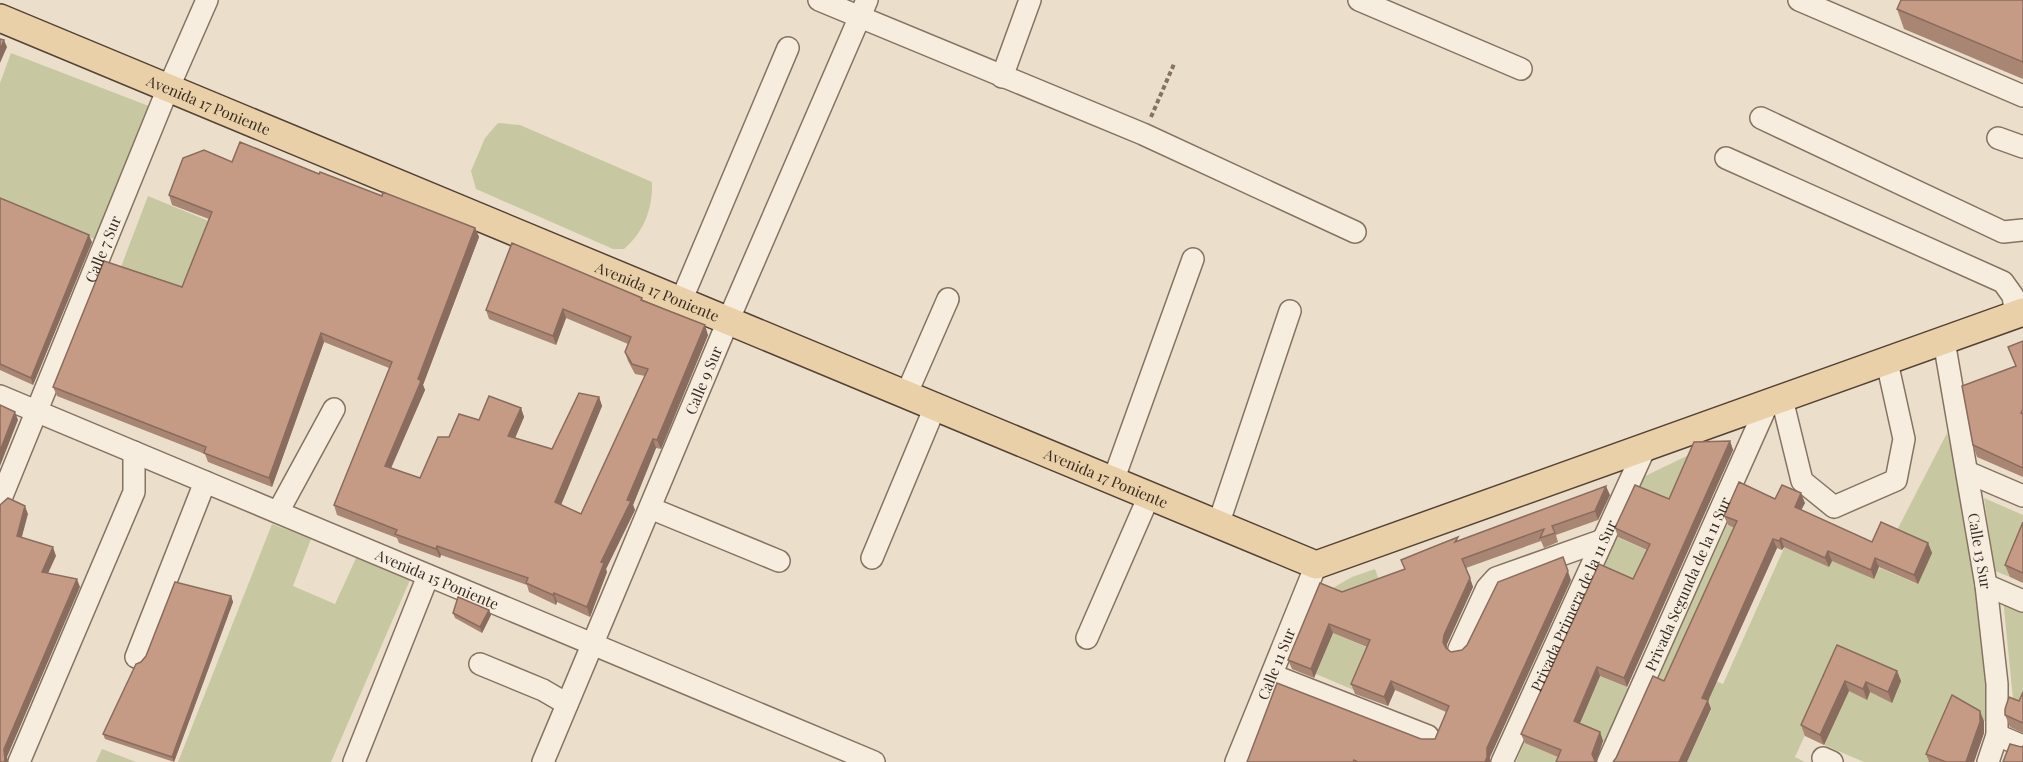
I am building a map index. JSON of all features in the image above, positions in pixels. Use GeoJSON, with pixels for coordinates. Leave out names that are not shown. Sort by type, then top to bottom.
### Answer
{"type":"FeatureCollection","features":[{"type":"Feature","properties":{"kind":"main road","name":"Avenida 17 Poniente"},"geometry":{"type":"LineString","coordinates":[[0,18],[1316,565]]}},
{"type":"Feature","properties":{"kind":"main road"},"geometry":{"type":"LineString","coordinates":[[1316,565],[2019,313]]}},
{"type":"Feature","properties":{"kind":"street","name":"Calle 7 Sur"},"geometry":{"type":"LineString","coordinates":[[0,501],[168,88],[207,0]]}},
{"type":"Feature","properties":{"kind":"street"},"geometry":{"type":"LineString","coordinates":[[819,0],[863,9],[1002,76],[1143,134],[1355,232]]}},
{"type":"Feature","properties":{"kind":"street"},"geometry":{"type":"LineString","coordinates":[[1002,76],[1030,0]]}},
{"type":"Feature","properties":{"kind":"street"},"geometry":{"type":"LineString","coordinates":[[1359,0],[1521,69]]}},
{"type":"Feature","properties":{"kind":"street"},"geometry":{"type":"LineString","coordinates":[[1799,0],[2023,96]]}},
{"type":"Feature","properties":{"kind":"street","name":"Calle 9 Sur"},"geometry":{"type":"LineString","coordinates":[[543,762],[728,321],[863,9]]}},
{"type":"Feature","properties":{"kind":"street"},"geometry":{"type":"LineString","coordinates":[[681,301],[788,48]]}},
{"type":"Feature","properties":{"kind":"street"},"geometry":{"type":"LineString","coordinates":[[1761,118],[2003,232],[2023,230]]}},
{"type":"Feature","properties":{"kind":"street"},"geometry":{"type":"LineString","coordinates":[[1998,138],[2023,147]]}},
{"type":"Feature","properties":{"kind":"street"},"geometry":{"type":"LineString","coordinates":[[1726,158],[2003,282],[2013,296],[2019,313]]}},
{"type":"Feature","properties":{"kind":"street"},"geometry":{"type":"LineString","coordinates":[[1113,481],[1193,259]]}},
{"type":"Feature","properties":{"kind":"street"},"geometry":{"type":"LineString","coordinates":[[906,395],[948,299]]}},
{"type":"Feature","properties":{"kind":"street"},"geometry":{"type":"LineString","coordinates":[[1218,525],[1290,311]]}},
{"type":"Feature","properties":{"kind":"street","name":"Calle 13 Sur"},"geometry":{"type":"LineString","coordinates":[[1944,341],[1986,585],[1998,684],[1997,735],[1988,762]]}},
{"type":"Feature","properties":{"kind":"street"},"geometry":{"type":"LineString","coordinates":[[1775,402],[1802,482],[1834,507],[1896,480],[1904,439],[1887,362]]}},
{"type":"Feature","properties":{"kind":"street","name":"Avenida 15 Poniente"},"geometry":{"type":"LineString","coordinates":[[0,396],[874,762]]}},
{"type":"Feature","properties":{"kind":"street","name":"Privada Segunda de la 11 Sur"},"geometry":{"type":"LineString","coordinates":[[1608,762],[1775,402]]}},
{"type":"Feature","properties":{"kind":"street"},"geometry":{"type":"LineString","coordinates":[[872,558],[935,407]]}},
{"type":"Feature","properties":{"kind":"street"},"geometry":{"type":"LineString","coordinates":[[278,512],[334,409]]}},
{"type":"Feature","properties":{"kind":"street","name":"Privada Primera de la 11 Sur"},"geometry":{"type":"LineString","coordinates":[[1502,762],[1645,448]]}},
{"type":"Feature","properties":{"kind":"street"},"geometry":{"type":"LineString","coordinates":[[19,762],[134,492],[134,452]]}},
{"type":"Feature","properties":{"kind":"street"},"geometry":{"type":"LineString","coordinates":[[134,492],[164,465]]}},
{"type":"Feature","properties":{"kind":"street"},"geometry":{"type":"LineString","coordinates":[[1967,472],[2023,496]]}},
{"type":"Feature","properties":{"kind":"street"},"geometry":{"type":"LineString","coordinates":[[136,657],[205,482]]}},
{"type":"Feature","properties":{"kind":"street"},"geometry":{"type":"LineString","coordinates":[[1086,638],[1149,496]]}},
{"type":"Feature","properties":{"kind":"street"},"geometry":{"type":"LineString","coordinates":[[650,507],[780,561]]}},
{"type":"Feature","properties":{"kind":"street"},"geometry":{"type":"LineString","coordinates":[[1460,649],[1487,588],[1496,578],[1603,540]]}},
{"type":"Feature","properties":{"kind":"street","name":"Calle 11 Sur"},"geometry":{"type":"LineString","coordinates":[[1236,762],[1316,565]]}},
{"type":"Feature","properties":{"kind":"street"},"geometry":{"type":"LineString","coordinates":[[354,762],[428,576]]}},
{"type":"Feature","properties":{"kind":"street"},"geometry":{"type":"LineString","coordinates":[[1986,585],[2023,601]]}},
{"type":"Feature","properties":{"kind":"street"},"geometry":{"type":"LineString","coordinates":[[480,664],[543,690],[567,704]]}},
{"type":"Feature","properties":{"kind":"street"},"geometry":{"type":"LineString","coordinates":[[1272,675],[1428,736]]}},
{"type":"Feature","properties":{"kind":"street"},"geometry":{"type":"LineString","coordinates":[[1997,735],[2023,746]]}},
{"type":"Feature","properties":{"kind":"path"},"geometry":{"type":"LineString","coordinates":[[1143,134],[1174,64]]}},
{"type":"Feature","properties":{"kind":"green space"},"geometry":{"type":"Polygon","coordinates":[[[11,53],[154,108],[99,241],[0,200],[0,83],[11,53]]]}},
{"type":"Feature","properties":{"kind":"green space"},"geometry":{"type":"Polygon","coordinates":[[[498,123],[520,125],[652,182],[649,210],[637,235],[624,249],[613,249],[476,189],[471,171],[485,138],[498,123]]]}},
{"type":"Feature","properties":{"kind":"green space"},"geometry":{"type":"Polygon","coordinates":[[[148,196],[211,222],[179,291],[119,272],[148,196]]]}},
{"type":"Feature","properties":{"kind":"green space"},"geometry":{"type":"Polygon","coordinates":[[[1947,433],[1962,497],[1981,619],[1990,724],[1956,706],[1931,762],[1864,762],[1824,745],[1849,691],[1866,699],[1870,692],[1892,702],[1841,656],[1795,757],[1805,762],[1687,762],[1711,710],[1700,704],[1711,679],[1723,684],[1798,517],[1834,556],[1852,559],[1878,571],[1880,568],[1917,584],[1894,536],[1947,433]]]}},
{"type":"Feature","properties":{"kind":"green space"},"geometry":{"type":"Polygon","coordinates":[[[1697,451],[1672,508],[1636,493],[1641,478],[1697,451]]]}},
{"type":"Feature","properties":{"kind":"green space"},"geometry":{"type":"Polygon","coordinates":[[[1984,498],[2023,515],[2023,545],[2010,577],[1995,571],[1984,498]]]}},
{"type":"Feature","properties":{"kind":"green space"},"geometry":{"type":"Polygon","coordinates":[[[272,524],[311,539],[293,586],[335,604],[357,556],[410,580],[331,762],[178,762],[272,524]]]}},
{"type":"Feature","properties":{"kind":"green space"},"geometry":{"type":"Polygon","coordinates":[[[1727,525],[1740,531],[1670,685],[1654,684],[1727,525]]]}},
{"type":"Feature","properties":{"kind":"green space"},"geometry":{"type":"Polygon","coordinates":[[[1617,537],[1653,553],[1637,588],[1601,572],[1617,537]]]}},
{"type":"Feature","properties":{"kind":"green space"},"geometry":{"type":"Polygon","coordinates":[[[1375,569],[1382,588],[1359,596],[1324,593],[1352,577],[1375,569]]]}},
{"type":"Feature","properties":{"kind":"green space"},"geometry":{"type":"Polygon","coordinates":[[[2003,599],[2023,607],[2023,713],[2014,709],[2003,599]]]}},
{"type":"Feature","properties":{"kind":"green space"},"geometry":{"type":"Polygon","coordinates":[[[1333,633],[1373,650],[1356,691],[1316,674],[1333,633]]]}},
{"type":"Feature","properties":{"kind":"green space"},"geometry":{"type":"Polygon","coordinates":[[[1600,676],[1631,689],[1606,743],[1577,730],[1600,676]]]}},
{"type":"Feature","properties":{"kind":"green space"},"geometry":{"type":"Polygon","coordinates":[[[1524,742],[1564,759],[1563,762],[1516,762],[1524,742]]]}},
{"type":"Feature","properties":{"kind":"green space"},"geometry":{"type":"Polygon","coordinates":[[[102,749],[136,762],[96,762],[102,749]]]}},
{"type":"Feature","properties":{"kind":"building"},"geometry":{"type":"Polygon","coordinates":[[[1901,0],[2023,0],[2023,62],[1897,9],[1901,0]]]}},
{"type":"Feature","properties":{"kind":"building"},"geometry":{"type":"Polygon","coordinates":[[[240,142],[319,174],[320,172],[382,196],[383,192],[475,228],[418,379],[421,381],[385,466],[420,478],[438,437],[449,437],[459,414],[479,420],[489,396],[521,408],[508,436],[552,449],[579,393],[599,397],[555,502],[581,514],[648,369],[632,364],[625,352],[631,337],[563,309],[553,336],[486,310],[512,243],[642,298],[641,300],[705,325],[657,440],[653,439],[627,500],[631,501],[601,562],[604,563],[587,607],[526,583],[528,578],[395,534],[397,530],[334,505],[392,362],[321,333],[269,478],[204,453],[206,447],[53,387],[104,261],[182,287],[212,212],[169,195],[183,158],[204,150],[232,162],[240,142]]]}},
{"type":"Feature","properties":{"kind":"building"},"geometry":{"type":"Polygon","coordinates":[[[0,198],[89,235],[31,378],[0,364],[0,198]]]}},
{"type":"Feature","properties":{"kind":"building"},"geometry":{"type":"Polygon","coordinates":[[[2023,341],[2023,409],[2021,413],[2023,414],[2023,468],[1973,445],[1962,386],[2016,366],[2008,347],[2023,341]]]}},
{"type":"Feature","properties":{"kind":"building"},"geometry":{"type":"Polygon","coordinates":[[[0,405],[15,412],[0,451],[0,405]]]}},
{"type":"Feature","properties":{"kind":"building"},"geometry":{"type":"Polygon","coordinates":[[[1730,441],[1624,678],[1597,667],[1574,721],[1600,732],[1592,754],[1596,762],[1556,762],[1561,750],[1521,734],[1599,564],[1633,579],[1650,544],[1615,528],[1635,485],[1669,499],[1694,442],[1730,441]]]}},
{"type":"Feature","properties":{"kind":"building"},"geometry":{"type":"Polygon","coordinates":[[[1739,482],[1775,499],[1782,485],[1801,493],[1795,507],[1872,542],[1881,522],[1928,543],[1914,575],[1875,558],[1871,570],[1828,551],[1825,558],[1781,538],[1779,541],[1773,539],[1702,698],[1708,700],[1679,762],[1613,762],[1653,676],[1664,681],[1737,521],[1724,516],[1739,482]]]}},
{"type":"Feature","properties":{"kind":"building"},"geometry":{"type":"Polygon","coordinates":[[[1606,486],[1595,511],[1552,526],[1555,533],[1540,538],[1544,529],[1462,559],[1470,578],[1444,635],[1443,642],[1451,652],[1462,650],[1467,645],[1498,582],[1563,557],[1568,571],[1487,748],[1485,762],[1358,762],[1354,760],[1353,762],[1247,762],[1277,683],[1421,739],[1435,739],[1449,706],[1391,681],[1384,697],[1351,684],[1370,640],[1329,624],[1311,669],[1288,660],[1320,583],[1342,592],[1405,569],[1401,560],[1428,549],[1458,537],[1455,542],[1606,486]]]}},
{"type":"Feature","properties":{"kind":"building"},"geometry":{"type":"Polygon","coordinates":[[[8,498],[25,506],[17,536],[53,547],[42,572],[77,579],[4,749],[5,760],[0,762],[0,505],[8,498]]]}},
{"type":"Feature","properties":{"kind":"building"},"geometry":{"type":"Polygon","coordinates":[[[2023,522],[2023,573],[2005,565],[2023,522]]]}},
{"type":"Feature","properties":{"kind":"building"},"geometry":{"type":"Polygon","coordinates":[[[175,582],[231,596],[172,757],[103,734],[136,664],[146,656],[175,582]]]}},
{"type":"Feature","properties":{"kind":"building"},"geometry":{"type":"Polygon","coordinates":[[[458,597],[489,610],[480,627],[453,613],[458,597]]]}},
{"type":"Feature","properties":{"kind":"building"},"geometry":{"type":"Polygon","coordinates":[[[1837,645],[1897,671],[1888,692],[1866,682],[1863,689],[1845,681],[1820,735],[1801,725],[1837,645]]]}},
{"type":"Feature","properties":{"kind":"building"},"geometry":{"type":"Polygon","coordinates":[[[2023,692],[2023,723],[2005,715],[2005,709],[2009,697],[2019,701],[2023,692]]]}},
{"type":"Feature","properties":{"kind":"building"},"geometry":{"type":"Polygon","coordinates":[[[1952,695],[1980,711],[1980,722],[1966,762],[1946,762],[1926,754],[1952,695]]]}},
{"type":"Feature","properties":{"kind":"building"},"geometry":{"type":"Polygon","coordinates":[[[2010,744],[2023,746],[2023,762],[2003,762],[2010,744]]]}}]}
